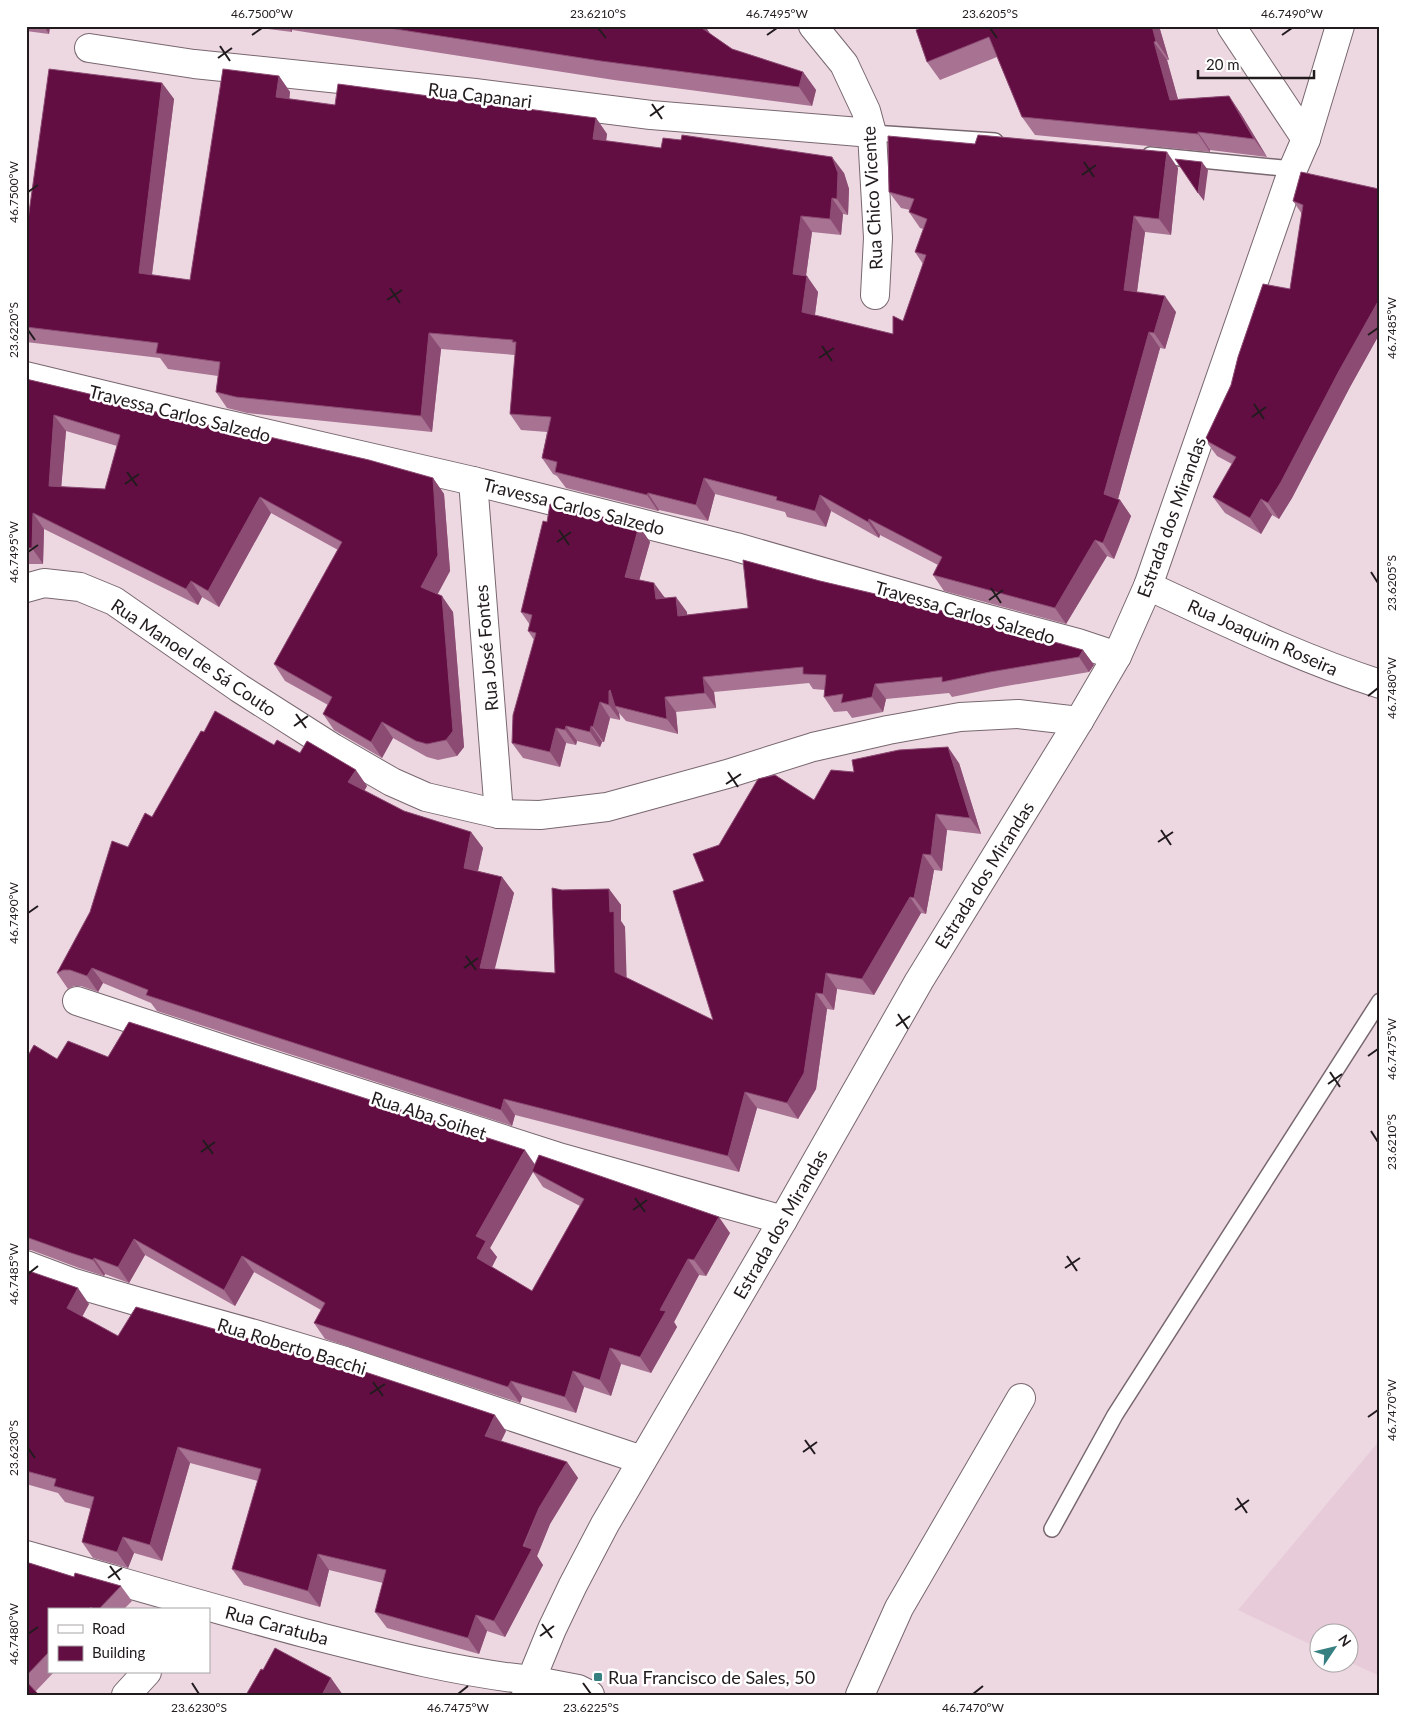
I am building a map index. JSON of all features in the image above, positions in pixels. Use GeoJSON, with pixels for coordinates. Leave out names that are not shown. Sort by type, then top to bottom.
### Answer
{"type":"FeatureCollection","features":[{"type":"Feature","properties":{"kind":"street","name":"Rua Chico Vicente"},"geometry":{"type":"LineString","coordinates":[[813,26],[844,64],[866,112],[872,133],[878,238],[875,295]]}},
{"type":"Feature","properties":{"kind":"street"},"geometry":{"type":"LineString","coordinates":[[1232,26],[1306,139]]}},
{"type":"Feature","properties":{"kind":"street","name":"Estrada dos Mirandas"},"geometry":{"type":"LineString","coordinates":[[528,1687],[552,1629],[605,1524],[783,1220],[919,981],[1117,656],[1148,586],[1293,169],[1306,139],[1340,26]]}},
{"type":"Feature","properties":{"kind":"street","name":"Rua Capanari"},"geometry":{"type":"LineString","coordinates":[[89,48],[194,64],[475,94],[651,116],[872,133]]}},
{"type":"Feature","properties":{"kind":"street","name":"Travessa Carlos Salzedo"},"geometry":{"type":"LineString","coordinates":[[26,376],[473,481],[736,547],[969,614],[1078,643],[1117,656]]}},
{"type":"Feature","properties":{"kind":"street","name":"Rua José Fontes"},"geometry":{"type":"LineString","coordinates":[[473,481],[499,814]]}},
{"type":"Feature","properties":{"kind":"street","name":"Rua Manoel de Sá Couto"},"geometry":{"type":"LineString","coordinates":[[26,588],[44,583],[80,587],[114,601],[239,688],[333,748],[392,782],[426,797],[499,814],[540,815],[607,807],[728,774],[813,747],[888,730],[960,717],[1018,714],[1079,721]]}},
{"type":"Feature","properties":{"kind":"street","name":"Rua Joaquim Roseira"},"geometry":{"type":"LineString","coordinates":[[1148,586],[1287,650],[1342,672],[1380,684]]}},
{"type":"Feature","properties":{"kind":"street","name":"Rua Aba Soihet"},"geometry":{"type":"LineString","coordinates":[[77,1001],[562,1158],[783,1220]]}},
{"type":"Feature","properties":{"kind":"street","name":"Rua Roberto Bacchi"},"geometry":{"type":"LineString","coordinates":[[26,1265],[74,1283],[136,1302],[345,1361],[642,1460]]}},
{"type":"Feature","properties":{"kind":"street"},"geometry":{"type":"LineString","coordinates":[[860,1695],[899,1608],[1021,1398]]}},
{"type":"Feature","properties":{"kind":"street","name":"Rua Caratuba"},"geometry":{"type":"LineString","coordinates":[[26,1555],[198,1607]]}},
{"type":"Feature","properties":{"kind":"street","name":"Rua Caratuba"},"geometry":{"type":"LineString","coordinates":[[210,1610],[528,1687],[578,1689],[590,1695]]}},
{"type":"Feature","properties":{"kind":"street"},"geometry":{"type":"LineString","coordinates":[[126,1695],[145,1674]]}},
{"type":"Feature","properties":{"kind":"lane"},"geometry":{"type":"LineString","coordinates":[[872,133],[1009,142]]}},
{"type":"Feature","properties":{"kind":"lane"},"geometry":{"type":"LineString","coordinates":[[1135,154],[1293,169]]}},
{"type":"Feature","properties":{"kind":"lane"},"geometry":{"type":"LineString","coordinates":[[1052,1529],[1115,1415],[1380,1001]]}},
{"type":"Feature","properties":{"kind":"shaded area"},"geometry":{"type":"Polygon","coordinates":[[[1380,1440],[1380,1676],[1358,1666],[1358,1624],[1308,1624],[1308,1643],[1238,1610],[1380,1440]]]}},
{"type":"Feature","properties":{"kind":"building"},"geometry":{"type":"Polygon","coordinates":[[[376,26],[699,26],[732,49],[803,72],[799,87],[601,61],[376,26]]]}},
{"type":"Feature","properties":{"kind":"building"},"geometry":{"type":"Polygon","coordinates":[[[925,26],[1152,26],[1156,41],[1154,42],[1170,100],[1229,96],[1254,139],[1198,132],[1198,134],[1022,117],[989,37],[927,62],[916,30],[925,26]]]}},
{"type":"Feature","properties":{"kind":"building"},"geometry":{"type":"Polygon","coordinates":[[[49,69],[162,83],[139,273],[190,280],[223,69],[279,76],[276,97],[335,105],[338,84],[596,118],[593,139],[661,148],[663,138],[681,140],[682,135],[832,157],[838,173],[837,199],[832,198],[830,219],[801,216],[793,274],[807,276],[802,312],[893,334],[893,316],[903,321],[926,255],[915,252],[927,219],[909,212],[914,199],[889,192],[888,136],[975,144],[978,135],[1167,152],[1159,219],[1134,216],[1124,290],[1165,296],[1154,333],[1149,332],[1104,494],[1120,500],[1103,543],[1095,540],[1055,608],[933,575],[942,557],[869,519],[868,522],[820,495],[815,511],[776,500],[777,497],[704,478],[696,505],[555,472],[557,462],[542,458],[551,417],[510,414],[516,342],[512,342],[513,340],[429,333],[421,416],[236,397],[216,392],[220,362],[156,353],[158,343],[26,327],[26,234],[49,69]]]}},
{"type":"Feature","properties":{"kind":"building"},"geometry":{"type":"Polygon","coordinates":[[[1175,159],[1202,162],[1198,193],[1175,159]]]}},
{"type":"Feature","properties":{"kind":"building"},"geometry":{"type":"Polygon","coordinates":[[[1301,172],[1379,189],[1380,187],[1380,298],[1339,371],[1281,482],[1268,503],[1261,499],[1250,518],[1213,497],[1236,457],[1205,440],[1231,385],[1238,357],[1263,284],[1290,289],[1303,205],[1293,201],[1301,172]]]}},
{"type":"Feature","properties":{"kind":"building"},"geometry":{"type":"Polygon","coordinates":[[[26,379],[140,406],[140,408],[212,426],[213,424],[369,460],[433,478],[438,555],[421,587],[442,596],[453,731],[446,740],[427,744],[416,741],[382,722],[371,742],[323,714],[332,697],[274,664],[342,542],[260,497],[208,591],[191,581],[186,589],[33,513],[32,548],[26,548],[26,379]],[[54,415],[49,486],[105,489],[120,435],[54,415]]]}},
{"type":"Feature","properties":{"kind":"building"},"geometry":{"type":"Polygon","coordinates":[[[550,504],[639,526],[625,577],[654,583],[656,599],[676,597],[678,616],[748,608],[743,560],[820,581],[918,604],[1083,650],[1079,657],[942,682],[942,677],[875,684],[872,697],[841,703],[843,694],[824,697],[826,675],[803,674],[803,667],[703,677],[705,693],[665,697],[667,719],[615,706],[610,690],[609,705],[600,702],[590,732],[566,726],[565,730],[556,728],[550,752],[512,743],[513,715],[536,633],[528,631],[532,615],[521,612],[543,521],[547,522],[550,504]]]}},
{"type":"Feature","properties":{"kind":"building"},"geometry":{"type":"Polygon","coordinates":[[[215,711],[274,745],[277,740],[300,753],[307,741],[356,770],[348,782],[404,811],[471,832],[464,868],[502,877],[480,968],[555,973],[552,888],[562,890],[609,889],[610,912],[614,911],[615,972],[713,1020],[673,891],[704,881],[693,854],[719,845],[758,779],[775,775],[814,800],[831,770],[854,772],[852,760],[899,750],[948,747],[970,818],[936,814],[931,855],[923,854],[914,898],[910,897],[862,979],[826,973],[823,994],[816,993],[804,1073],[787,1103],[745,1092],[728,1156],[504,1099],[501,1110],[146,995],[148,990],[92,968],[87,976],[70,970],[63,970],[57,973],[90,912],[112,841],[128,847],[145,813],[152,817],[201,731],[204,732],[215,711]]]}},
{"type":"Feature","properties":{"kind":"building"},"geometry":{"type":"Polygon","coordinates":[[[129,1022],[525,1150],[476,1236],[486,1241],[477,1258],[532,1291],[584,1199],[532,1171],[539,1155],[719,1217],[694,1260],[688,1259],[660,1310],[666,1311],[640,1357],[610,1348],[600,1380],[573,1371],[565,1397],[511,1381],[508,1387],[314,1323],[325,1303],[242,1256],[224,1290],[134,1239],[118,1267],[26,1237],[26,1059],[34,1045],[57,1059],[68,1041],[108,1057],[129,1022]]]}},
{"type":"Feature","properties":{"kind":"building"},"geometry":{"type":"Polygon","coordinates":[[[26,1270],[78,1288],[67,1308],[118,1336],[136,1307],[332,1361],[495,1415],[485,1436],[567,1462],[539,1508],[523,1546],[532,1549],[494,1621],[476,1615],[468,1638],[375,1612],[386,1570],[318,1554],[308,1591],[232,1569],[261,1469],[178,1447],[150,1545],[123,1537],[117,1552],[82,1542],[94,1497],[54,1486],[56,1479],[26,1471],[26,1270]]]}},
{"type":"Feature","properties":{"kind":"building"},"geometry":{"type":"Polygon","coordinates":[[[26,1562],[74,1577],[75,1573],[121,1586],[100,1608],[48,1608],[48,1653],[26,1676],[26,1562]]]}},
{"type":"Feature","properties":{"kind":"building"},"geometry":{"type":"Polygon","coordinates":[[[275,1648],[331,1678],[322,1695],[246,1695],[275,1648]]]}},
{"type":"Feature","properties":{"kind":"building"},"geometry":{"type":"Polygon","coordinates":[[[26,1681],[39,1695],[26,1695],[26,1681]]]}},
{"type":"Feature","properties":{"kind":"place","name":"Rua Francisco de Sales, 50"},"geometry":{"type":"Point","coordinates":[598,1677]}}]}
